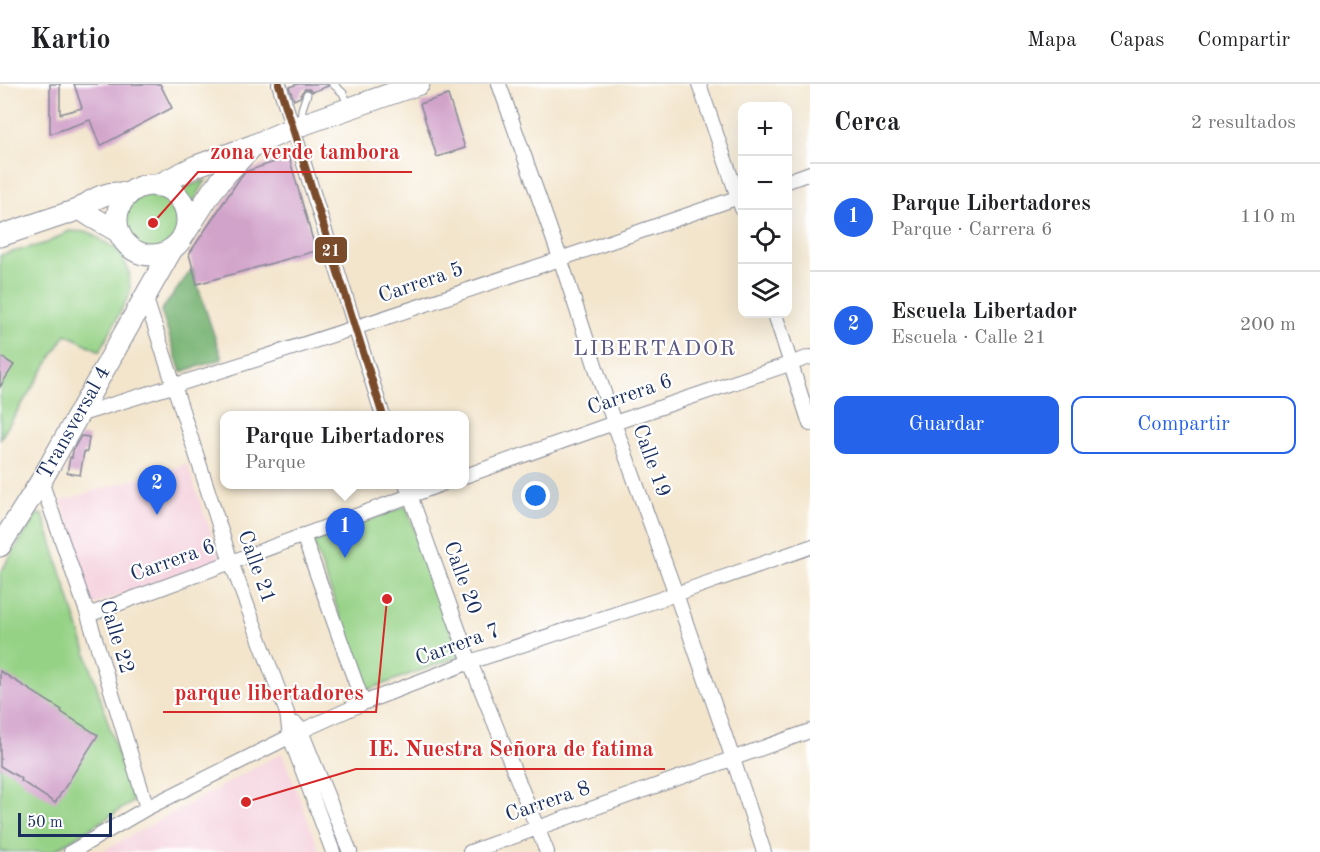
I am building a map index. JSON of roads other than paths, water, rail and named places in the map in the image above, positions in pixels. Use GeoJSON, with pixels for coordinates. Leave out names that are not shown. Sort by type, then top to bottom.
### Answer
{"type":"FeatureCollection","features":[{"type":"Feature","properties":{"kind":"main road"},"geometry":{"type":"LineString","coordinates":[[156,186],[196,166],[254,145],[297,126],[419,84]]}},
{"type":"Feature","properties":{"kind":"main road","name":"Transversal 4"},"geometry":{"type":"LineString","coordinates":[[0,546],[41,481],[178,241],[212,191],[254,145]]}},
{"type":"Feature","properties":{"kind":"main road"},"geometry":{"type":"LineString","coordinates":[[80,209],[124,239],[142,254],[157,255],[178,241],[187,223],[182,202],[166,188],[141,187],[128,195],[118,212],[117,222],[124,239],[140,271],[145,296]]}},
{"type":"Feature","properties":{"kind":"main road"},"geometry":{"type":"LineString","coordinates":[[0,236],[80,209],[104,195],[119,192],[128,195]]}},
{"type":"Feature","properties":{"kind":"street","name":"Calle 19"},"geometry":{"type":"LineString","coordinates":[[499,84],[560,258],[614,423],[676,594],[764,852]]}},
{"type":"Feature","properties":{"kind":"street"},"geometry":{"type":"LineString","coordinates":[[699,84],[738,193]]}},
{"type":"Feature","properties":{"kind":"street"},"geometry":{"type":"LineString","coordinates":[[284,91],[297,126],[381,411]]}},
{"type":"Feature","properties":{"kind":"street"},"geometry":{"type":"LineString","coordinates":[[792,180],[810,173]]}},
{"type":"Feature","properties":{"kind":"street","name":"Carrera 5"},"geometry":{"type":"LineString","coordinates":[[78,415],[738,202]]}},
{"type":"Feature","properties":{"kind":"street","name":"Calle 21"},"geometry":{"type":"LineString","coordinates":[[145,296],[231,562],[287,713],[350,852]]}},
{"type":"Feature","properties":{"kind":"street"},"geometry":{"type":"LineString","coordinates":[[776,318],[810,424]]}},
{"type":"Feature","properties":{"kind":"street","name":"Carrera 6"},"geometry":{"type":"LineString","coordinates":[[469,475],[810,357]]}},
{"type":"Feature","properties":{"kind":"street","name":"Calle 22"},"geometry":{"type":"LineString","coordinates":[[41,481],[88,615],[147,808]]}},
{"type":"Feature","properties":{"kind":"street","name":"Carrera 6"},"geometry":{"type":"LineString","coordinates":[[88,615],[303,535],[408,490]]}},
{"type":"Feature","properties":{"kind":"street","name":"Calle 20"},"geometry":{"type":"LineString","coordinates":[[408,490],[470,662],[547,852]]}},
{"type":"Feature","properties":{"kind":"street"},"geometry":{"type":"LineString","coordinates":[[303,535],[363,703]]}},
{"type":"Feature","properties":{"kind":"street","name":"Carrera 7"},"geometry":{"type":"LineString","coordinates":[[71,852],[147,808],[363,703],[470,662],[810,547]]}},
{"type":"Feature","properties":{"kind":"street","name":"Carrera 8"},"geometry":{"type":"LineString","coordinates":[[470,852],[810,731]]}},
{"type":"Feature","properties":{"kind":"street","name":"Calle 21"},"geometry":{"type":"LineString","coordinates":[[296,734],[333,852]]}},
{"type":"Feature","properties":{"kind":"lane"},"geometry":{"type":"LineString","coordinates":[[333,84],[343,93],[350,108]]}},
{"type":"Feature","properties":{"kind":"lane"},"geometry":{"type":"LineString","coordinates":[[297,126],[307,94]]}},
{"type":"Feature","properties":{"kind":"place","name":"zona verde tambora"},"geometry":{"type":"Point","coordinates":[153,223]}},
{"type":"Feature","properties":{"kind":"place","name":"Escuela Libertador"},"geometry":{"type":"Point","coordinates":[157,515]}},
{"type":"Feature","properties":{"kind":"place","name":"Parque Libertadores"},"geometry":{"type":"Point","coordinates":[345,558]}},
{"type":"Feature","properties":{"kind":"place","name":"parque libertadores"},"geometry":{"type":"Point","coordinates":[387,599]}},
{"type":"Feature","properties":{"kind":"place","name":"IE. Nuestra Señora de fatima"},"geometry":{"type":"Point","coordinates":[246,802]}},
{"type":"Feature","properties":{"kind":"district","name":"LIBERTADOR"},"geometry":{"type":"Point","coordinates":[655,349]}}]}
